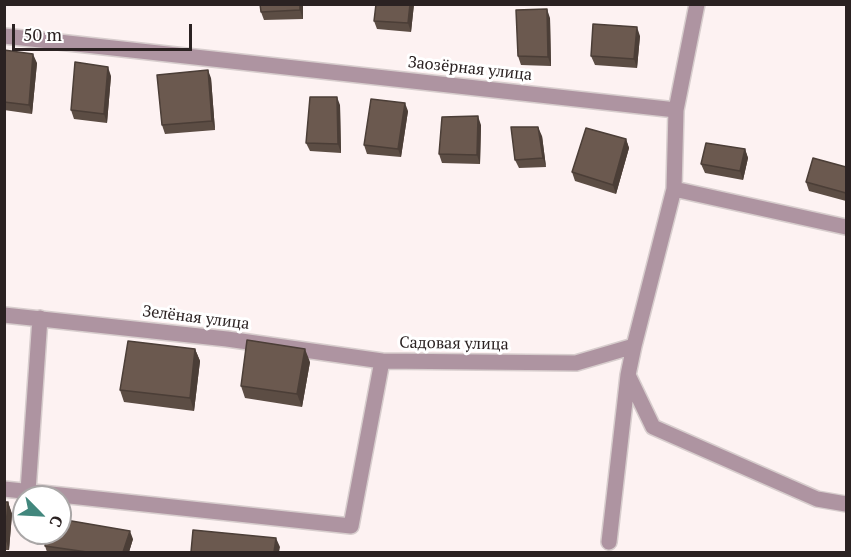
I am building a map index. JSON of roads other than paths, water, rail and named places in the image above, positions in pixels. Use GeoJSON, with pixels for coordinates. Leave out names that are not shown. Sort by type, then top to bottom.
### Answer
{"type":"FeatureCollection","features":[{"type":"Feature","properties":{"kind":"street"},"geometry":{"type":"LineString","coordinates":[[609,542],[628,375],[674,189],[676,110],[697,4]]}},
{"type":"Feature","properties":{"kind":"street","name":"Заозёрная улица"},"geometry":{"type":"LineString","coordinates":[[4,36],[676,110]]}},
{"type":"Feature","properties":{"kind":"street"},"geometry":{"type":"LineString","coordinates":[[674,189],[846,227]]}},
{"type":"Feature","properties":{"kind":"street","name":"Зелёная улица"},"geometry":{"type":"LineString","coordinates":[[4,315],[228,339],[382,361]]}},
{"type":"Feature","properties":{"kind":"street"},"geometry":{"type":"LineString","coordinates":[[27,485],[40,318]]}},
{"type":"Feature","properties":{"kind":"street","name":"Садовая улица"},"geometry":{"type":"LineString","coordinates":[[72,495],[351,526],[382,361],[576,363],[634,346]]}},
{"type":"Feature","properties":{"kind":"street"},"geometry":{"type":"LineString","coordinates":[[628,375],[653,428],[817,499],[846,504]]}}]}
